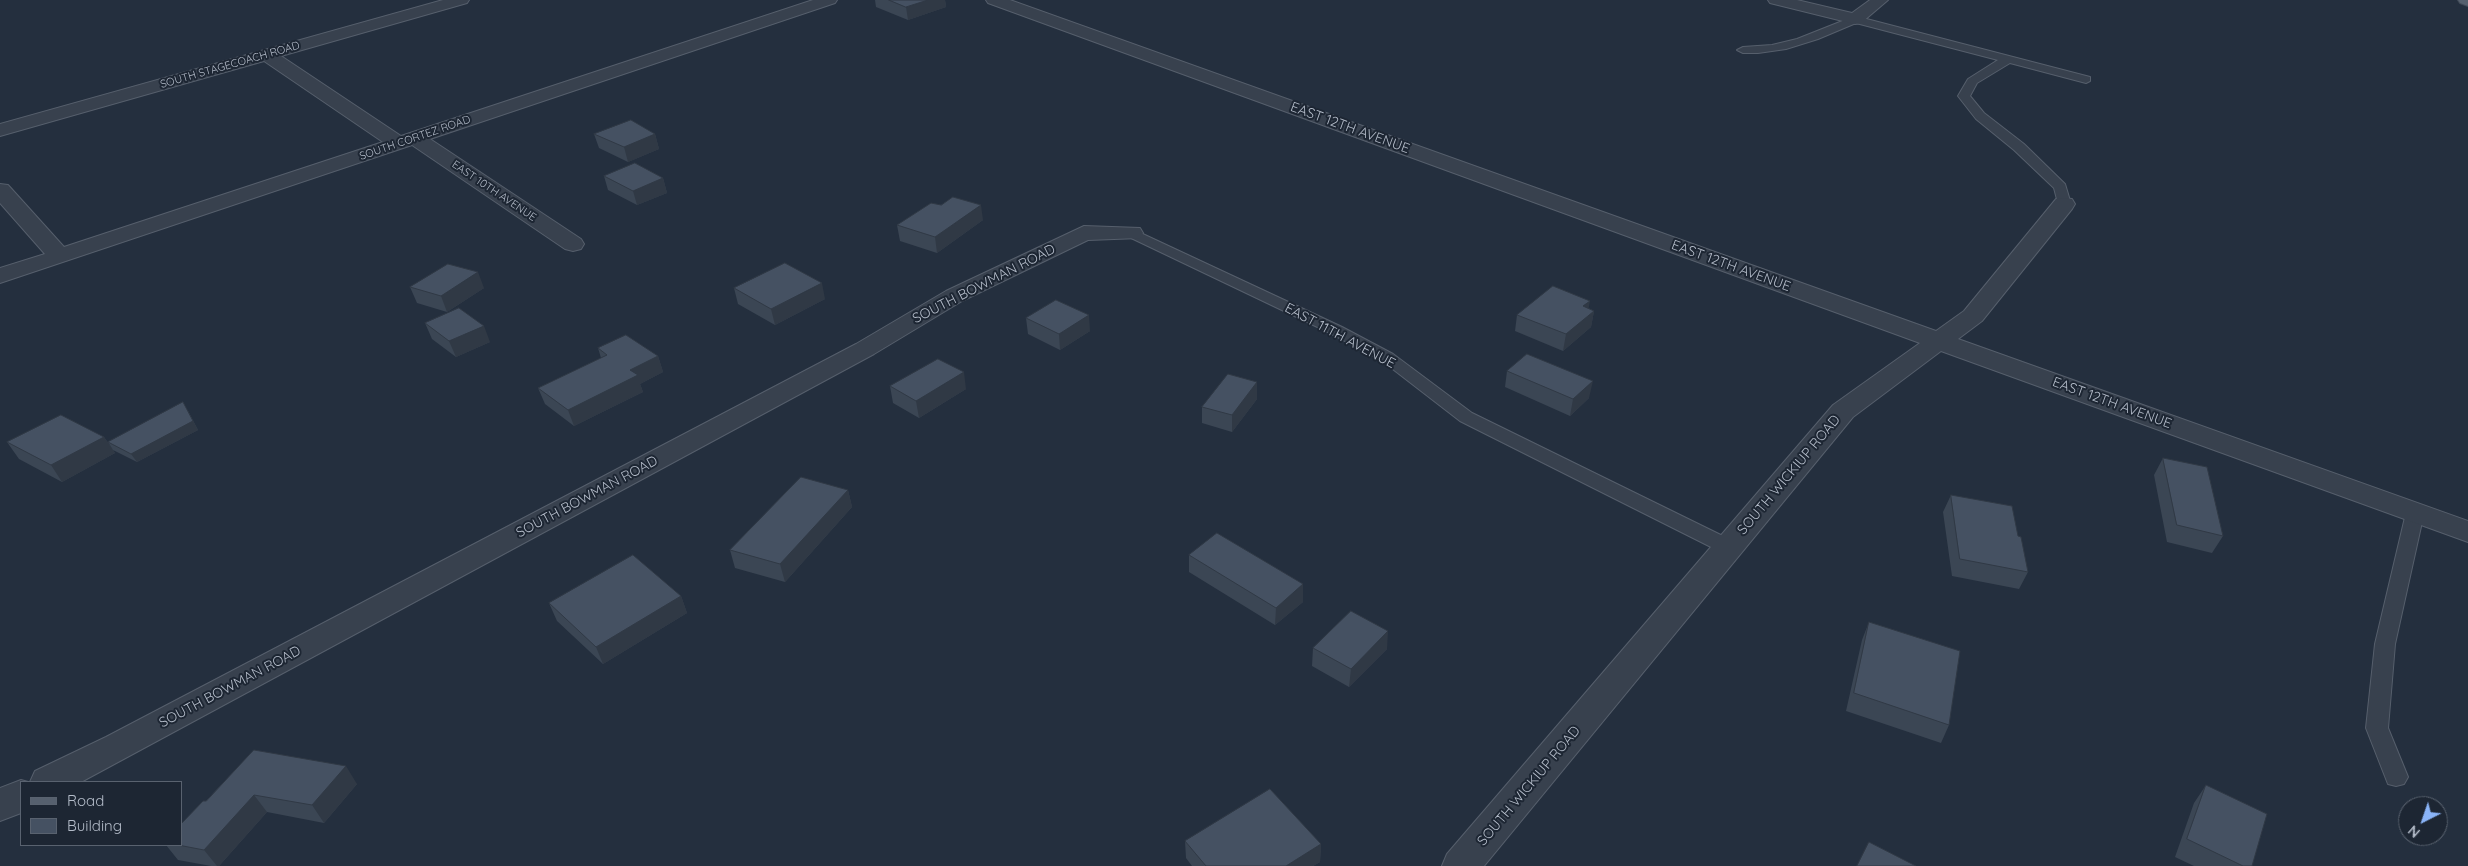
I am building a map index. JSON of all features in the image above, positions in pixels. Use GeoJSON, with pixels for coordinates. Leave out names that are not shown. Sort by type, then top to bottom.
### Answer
{"type":"FeatureCollection","features":[{"type":"Feature","properties":{"kind":"street","name":"SOUTH STAGECOACH ROAD"},"geometry":{"type":"LineString","coordinates":[[0,130],[461,0]]}},
{"type":"Feature","properties":{"kind":"street","name":"SOUTH CORTEZ ROAD"},"geometry":{"type":"LineString","coordinates":[[0,276],[830,0]]}},
{"type":"Feature","properties":{"kind":"street","name":"EAST 12TH AVENUE"},"geometry":{"type":"LineString","coordinates":[[994,0],[2468,532]]}},
{"type":"Feature","properties":{"kind":"street"},"geometry":{"type":"LineString","coordinates":[[1776,0],[1855,20],[1880,0]]}},
{"type":"Feature","properties":{"kind":"street","name":"EAST 10TH AVENUE"},"geometry":{"type":"LineString","coordinates":[[266,54],[573,244]]}},
{"type":"Feature","properties":{"kind":"street"},"geometry":{"type":"LineString","coordinates":[[0,190],[60,257]]}},
{"type":"Feature","properties":{"kind":"street","name":"SOUTH WICKIUP ROAD"},"geometry":{"type":"LineString","coordinates":[[1461,866],[1843,411],[1974,316],[2064,204]]}},
{"type":"Feature","properties":{"kind":"street","name":"SOUTH BOWMAN ROAD"},"geometry":{"type":"LineString","coordinates":[[50,781],[119,747],[803,382],[954,296],[1084,232],[1132,233]]}},
{"type":"Feature","properties":{"kind":"street"},"geometry":{"type":"LineString","coordinates":[[0,806],[20,796]]}},
{"type":"Feature","properties":{"kind":"lane"},"geometry":{"type":"LineString","coordinates":[[1743,50],[1766,51],[1785,46],[1855,20],[2086,79]]}},
{"type":"Feature","properties":{"kind":"lane","name":"SOUTH WICKIUP ROAD"},"geometry":{"type":"LineString","coordinates":[[2009,58],[1972,81],[1964,96],[1980,116],[2019,147],[2060,187],[2064,204]]}},
{"type":"Feature","properties":{"kind":"lane","name":"EAST 11TH AVENUE"},"geometry":{"type":"LineString","coordinates":[[1132,233],[1387,357],[1466,417],[1728,547]]}},
{"type":"Feature","properties":{"kind":"lane"},"geometry":{"type":"LineString","coordinates":[[2396,777],[2377,728],[2385,644],[2415,513]]}},
{"type":"Feature","properties":{"kind":"building"},"geometry":{"type":"Polygon","coordinates":[[[889,0],[928,0],[906,7],[889,0]]]}},
{"type":"Feature","properties":{"kind":"building"},"geometry":{"type":"Polygon","coordinates":[[[631,120],[655,134],[624,147],[594,134],[631,120]]]}},
{"type":"Feature","properties":{"kind":"building"},"geometry":{"type":"Polygon","coordinates":[[[635,163],[663,178],[633,191],[604,176],[635,163]]]}},
{"type":"Feature","properties":{"kind":"building"},"geometry":{"type":"Polygon","coordinates":[[[953,197],[981,205],[935,237],[897,225],[931,203],[941,205],[953,197]]]}},
{"type":"Feature","properties":{"kind":"building"},"geometry":{"type":"Polygon","coordinates":[[[785,263],[822,283],[771,309],[734,288],[785,263]]]}},
{"type":"Feature","properties":{"kind":"building"},"geometry":{"type":"Polygon","coordinates":[[[448,264],[478,272],[441,296],[410,287],[448,264]]]}},
{"type":"Feature","properties":{"kind":"building"},"geometry":{"type":"Polygon","coordinates":[[[1553,286],[1590,301],[1583,306],[1594,311],[1566,334],[1517,315],[1553,286]]]}},
{"type":"Feature","properties":{"kind":"building"},"geometry":{"type":"Polygon","coordinates":[[[1056,300],[1089,315],[1059,334],[1026,318],[1056,300]]]}},
{"type":"Feature","properties":{"kind":"building"},"geometry":{"type":"Polygon","coordinates":[[[459,308],[484,326],[449,341],[425,323],[459,308]]]}},
{"type":"Feature","properties":{"kind":"building"},"geometry":{"type":"Polygon","coordinates":[[[626,335],[658,356],[630,370],[638,375],[568,410],[538,388],[607,355],[598,348],[626,335]]]}},
{"type":"Feature","properties":{"kind":"building"},"geometry":{"type":"Polygon","coordinates":[[[1527,354],[1593,381],[1573,399],[1507,371],[1527,354]]]}},
{"type":"Feature","properties":{"kind":"building"},"geometry":{"type":"Polygon","coordinates":[[[938,359],[964,372],[916,401],[890,386],[938,359]]]}},
{"type":"Feature","properties":{"kind":"building"},"geometry":{"type":"Polygon","coordinates":[[[1228,374],[1257,382],[1232,415],[1202,407],[1228,374]]]}},
{"type":"Feature","properties":{"kind":"building"},"geometry":{"type":"Polygon","coordinates":[[[183,402],[193,421],[131,454],[108,442],[183,402]]]}},
{"type":"Feature","properties":{"kind":"building"},"geometry":{"type":"Polygon","coordinates":[[[61,415],[104,437],[51,465],[7,442],[61,415]]]}},
{"type":"Feature","properties":{"kind":"building"},"geometry":{"type":"Polygon","coordinates":[[[2163,458],[2207,467],[2223,536],[2177,525],[2163,458]]]}},
{"type":"Feature","properties":{"kind":"building"},"geometry":{"type":"Polygon","coordinates":[[[801,477],[848,490],[780,564],[730,550],[801,477]]]}},
{"type":"Feature","properties":{"kind":"building"},"geometry":{"type":"Polygon","coordinates":[[[1951,495],[2012,506],[2028,572],[1960,559],[1951,495]]]}},
{"type":"Feature","properties":{"kind":"building"},"geometry":{"type":"Polygon","coordinates":[[[1217,533],[1303,584],[1276,608],[1189,555],[1217,533]]]}},
{"type":"Feature","properties":{"kind":"building"},"geometry":{"type":"Polygon","coordinates":[[[633,555],[681,596],[596,647],[549,603],[633,555]]]}},
{"type":"Feature","properties":{"kind":"building"},"geometry":{"type":"Polygon","coordinates":[[[1351,611],[1388,631],[1351,669],[1313,648],[1351,611]]]}},
{"type":"Feature","properties":{"kind":"building"},"geometry":{"type":"Polygon","coordinates":[[[1869,622],[1960,651],[1949,725],[1854,693],[1869,622]]]}},
{"type":"Feature","properties":{"kind":"building"},"geometry":{"type":"Polygon","coordinates":[[[254,750],[346,766],[312,805],[254,795],[204,850],[182,846],[182,823],[203,801],[206,801],[254,750]]]}},
{"type":"Feature","properties":{"kind":"building"},"geometry":{"type":"Polygon","coordinates":[[[2206,785],[2267,814],[2252,866],[2243,866],[2187,839],[2206,785]]]}},
{"type":"Feature","properties":{"kind":"building"},"geometry":{"type":"Polygon","coordinates":[[[1270,789],[1321,844],[1286,866],[1206,866],[1185,841],[1270,789]]]}},
{"type":"Feature","properties":{"kind":"building"},"geometry":{"type":"Polygon","coordinates":[[[1869,842],[1916,866],[1857,866],[1869,842]]]}}]}
